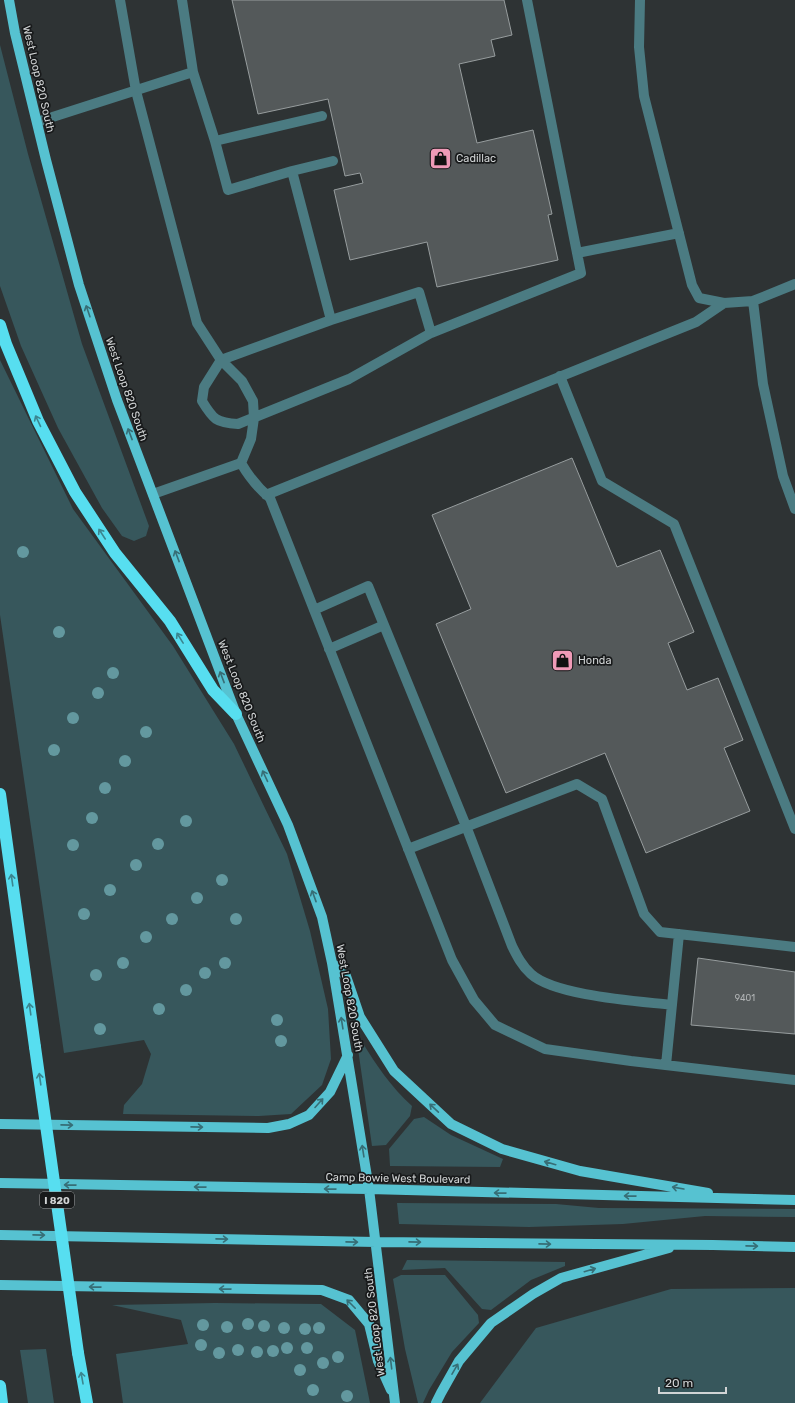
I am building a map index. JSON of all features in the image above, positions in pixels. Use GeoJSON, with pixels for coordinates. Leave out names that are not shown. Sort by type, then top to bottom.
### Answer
{"type":"FeatureCollection","features":[{"type":"Feature","properties":{"kind":"highway"},"geometry":{"type":"LineString","coordinates":[[0,325],[6,344],[38,421],[75,492],[115,553],[170,621],[213,690],[236,714]]}},
{"type":"Feature","properties":{"kind":"highway","name":"I 820"},"geometry":{"type":"LineString","coordinates":[[0,794],[78,1353],[87,1403]]}},
{"type":"Feature","properties":{"kind":"highway"},"geometry":{"type":"LineString","coordinates":[[0,1386],[2,1403]]}},
{"type":"Feature","properties":{"kind":"main road","name":"West Loop 820 South"},"geometry":{"type":"LineString","coordinates":[[9,0],[15,33],[79,285],[117,400],[236,714],[288,824],[322,917],[332,963],[348,1055],[369,1189],[395,1402]]}},
{"type":"Feature","properties":{"kind":"main road"},"geometry":{"type":"LineString","coordinates":[[332,963],[346,976],[360,1017],[394,1071],[451,1124],[502,1149],[580,1171],[744,1199]]}},
{"type":"Feature","properties":{"kind":"main road"},"geometry":{"type":"LineString","coordinates":[[0,1124],[268,1128],[289,1124],[309,1115],[330,1092],[348,1055]]}},
{"type":"Feature","properties":{"kind":"main road","name":"Camp Bowie West Boulevard"},"geometry":{"type":"LineString","coordinates":[[0,1184],[369,1189],[795,1200]]}},
{"type":"Feature","properties":{"kind":"main road"},"geometry":{"type":"LineString","coordinates":[[0,1235],[376,1242],[795,1247]]}},
{"type":"Feature","properties":{"kind":"main road"},"geometry":{"type":"LineString","coordinates":[[436,1403],[459,1361],[491,1324],[533,1294],[561,1278],[680,1245]]}},
{"type":"Feature","properties":{"kind":"main road"},"geometry":{"type":"LineString","coordinates":[[0,1285],[322,1290],[349,1300],[369,1324],[378,1361],[395,1402]]}},
{"type":"Feature","properties":{"kind":"lane"},"geometry":{"type":"LineString","coordinates":[[120,0],[136,91],[196,323],[221,360],[242,381],[253,401],[254,418],[251,439],[240,464],[153,494]]}},
{"type":"Feature","properties":{"kind":"lane"},"geometry":{"type":"LineString","coordinates":[[182,0],[193,72],[215,141],[228,190],[333,161]]}},
{"type":"Feature","properties":{"kind":"lane"},"geometry":{"type":"LineString","coordinates":[[431,333],[419,292],[331,320],[221,360],[204,387],[202,401],[211,416],[224,423],[238,424],[349,380],[431,333],[581,272],[527,0]]}},
{"type":"Feature","properties":{"kind":"lane"},"geometry":{"type":"LineString","coordinates":[[640,0],[639,47],[644,96],[692,285],[699,298],[724,303],[753,302],[795,284]]}},
{"type":"Feature","properties":{"kind":"lane"},"geometry":{"type":"LineString","coordinates":[[37,122],[193,72]]}},
{"type":"Feature","properties":{"kind":"lane"},"geometry":{"type":"LineString","coordinates":[[215,141],[322,116]]}},
{"type":"Feature","properties":{"kind":"lane"},"geometry":{"type":"LineString","coordinates":[[292,172],[331,320]]}},
{"type":"Feature","properties":{"kind":"lane"},"geometry":{"type":"LineString","coordinates":[[578,253],[679,233]]}},
{"type":"Feature","properties":{"kind":"lane"},"geometry":{"type":"LineString","coordinates":[[753,302],[763,384],[782,476],[795,509]]}},
{"type":"Feature","properties":{"kind":"lane"},"geometry":{"type":"LineString","coordinates":[[266,495],[696,322],[724,303]]}},
{"type":"Feature","properties":{"kind":"lane"},"geometry":{"type":"LineString","coordinates":[[560,376],[602,481],[674,524],[795,829]]}},
{"type":"Feature","properties":{"kind":"lane"},"geometry":{"type":"LineString","coordinates":[[240,464],[249,477],[270,498],[452,960],[474,1000],[496,1025],[545,1049],[795,1080]]}},
{"type":"Feature","properties":{"kind":"lane"},"geometry":{"type":"LineString","coordinates":[[314,610],[368,586],[466,826],[512,946],[522,964],[532,975],[548,983],[578,993],[672,1005]]}},
{"type":"Feature","properties":{"kind":"lane"},"geometry":{"type":"LineString","coordinates":[[329,649],[384,625]]}},
{"type":"Feature","properties":{"kind":"lane"},"geometry":{"type":"LineString","coordinates":[[408,849],[576,784],[602,799],[644,914],[660,932],[795,947]]}},
{"type":"Feature","properties":{"kind":"lane"},"geometry":{"type":"LineString","coordinates":[[666,1065],[679,934]]}},
{"type":"Feature","properties":{"kind":"shaded area"},"geometry":{"type":"Polygon","coordinates":[[[0,45],[28,154],[82,344],[149,526],[146,536],[134,541],[122,536],[102,508],[58,428],[21,346],[0,286],[0,45]]]}},
{"type":"Feature","properties":{"kind":"shaded area"},"geometry":{"type":"Polygon","coordinates":[[[0,360],[73,509],[173,646],[234,744],[287,854],[310,931],[328,1009],[331,1059],[322,1085],[291,1114],[259,1116],[123,1114],[124,1105],[142,1084],[151,1054],[144,1040],[64,1053],[0,615],[0,360]]]}},
{"type":"Feature","properties":{"kind":"shaded area"},"geometry":{"type":"Polygon","coordinates":[[[361,1040],[384,1075],[412,1106],[410,1116],[386,1145],[372,1146],[357,1042],[361,1040]]]}},
{"type":"Feature","properties":{"kind":"shaded area"},"geometry":{"type":"Polygon","coordinates":[[[424,1117],[451,1135],[503,1159],[500,1167],[390,1166],[389,1149],[414,1119],[424,1117]]]}},
{"type":"Feature","properties":{"kind":"shaded area"},"geometry":{"type":"Polygon","coordinates":[[[397,1203],[556,1204],[599,1208],[795,1209],[795,1217],[705,1216],[623,1224],[529,1227],[399,1224],[397,1203]]]}},
{"type":"Feature","properties":{"kind":"shaded area"},"geometry":{"type":"Polygon","coordinates":[[[407,1260],[565,1262],[565,1266],[531,1280],[491,1310],[482,1309],[445,1268],[402,1270],[407,1260]]]}},
{"type":"Feature","properties":{"kind":"shaded area"},"geometry":{"type":"Polygon","coordinates":[[[401,1275],[445,1275],[478,1315],[479,1323],[452,1352],[429,1390],[423,1403],[418,1403],[405,1349],[393,1279],[401,1275]]]}},
{"type":"Feature","properties":{"kind":"shaded area"},"geometry":{"type":"Polygon","coordinates":[[[795,1288],[795,1403],[480,1403],[536,1328],[671,1289],[795,1288]]]}},
{"type":"Feature","properties":{"kind":"shaded area"},"geometry":{"type":"Polygon","coordinates":[[[215,1303],[321,1304],[355,1330],[370,1403],[123,1403],[116,1354],[188,1344],[181,1320],[112,1305],[215,1303]]]}},
{"type":"Feature","properties":{"kind":"shaded area"},"geometry":{"type":"Polygon","coordinates":[[[46,1349],[54,1403],[28,1403],[20,1350],[46,1349]]]}},
{"type":"Feature","properties":{"kind":"building","name":"Cadillac"},"geometry":{"type":"Polygon","coordinates":[[[232,0],[504,0],[512,35],[491,40],[495,56],[459,64],[477,143],[533,130],[552,214],[548,215],[558,260],[437,287],[427,242],[350,260],[334,190],[363,183],[360,173],[345,176],[328,99],[258,114],[232,0]]]}},
{"type":"Feature","properties":{"kind":"building","name":"Honda"},"geometry":{"type":"Polygon","coordinates":[[[572,458],[617,567],[660,550],[694,632],[668,643],[687,690],[718,678],[743,740],[724,748],[750,811],[646,853],[605,753],[506,793],[436,624],[471,609],[432,515],[572,458]]]}},
{"type":"Feature","properties":{"kind":"building"},"geometry":{"type":"Polygon","coordinates":[[[698,958],[795,972],[795,1034],[691,1025],[698,958]]]}},
{"type":"Feature","properties":{"kind":"place","name":"Cadillac"},"geometry":{"type":"Point","coordinates":[440,158]}},
{"type":"Feature","properties":{"kind":"place","name":"Honda"},"geometry":{"type":"Point","coordinates":[563,660]}}]}
